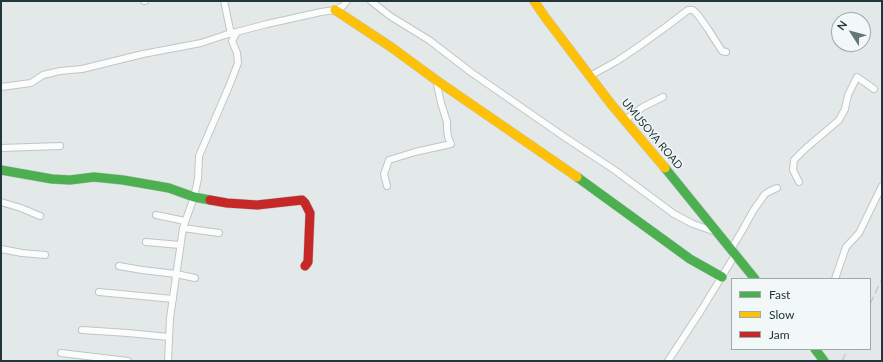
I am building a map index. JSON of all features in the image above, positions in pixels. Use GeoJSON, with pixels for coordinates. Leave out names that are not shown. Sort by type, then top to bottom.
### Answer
{"type":"FeatureCollection","features":[{"type":"Feature","properties":{"kind":"street"},"geometry":{"type":"LineString","coordinates":[[168,361],[170,318],[180,245],[183,228],[194,197],[198,179],[199,156],[238,63],[232,42],[234,33],[224,1]]}},
{"type":"Feature","properties":{"kind":"street"},"geometry":{"type":"LineString","coordinates":[[1,87],[31,83],[43,75],[60,71],[82,69],[201,42],[297,17],[335,10],[347,1]]}},
{"type":"Feature","properties":{"kind":"street"},"geometry":{"type":"LineString","coordinates":[[371,1],[390,16],[429,40],[472,73],[616,171],[674,214],[692,224],[716,232]]}},
{"type":"Feature","properties":{"kind":"street","name":"UMUSOYA ROAD"},"geometry":{"type":"LineString","coordinates":[[534,1],[590,76],[754,278]]}},
{"type":"Feature","properties":{"kind":"street"},"geometry":{"type":"LineString","coordinates":[[335,10],[391,47],[436,80],[550,158],[690,259],[722,277]]}},
{"type":"Feature","properties":{"kind":"street"},"geometry":{"type":"LineString","coordinates":[[590,76],[638,47],[688,10],[693,10],[698,15],[722,51],[726,52]]}},
{"type":"Feature","properties":{"kind":"street"},"geometry":{"type":"LineString","coordinates":[[799,182],[792,170],[794,160],[839,120],[845,109],[848,96],[858,78],[874,90]]}},
{"type":"Feature","properties":{"kind":"street"},"geometry":{"type":"LineString","coordinates":[[388,186],[384,174],[389,160],[415,152],[451,144],[448,137],[447,122],[436,80]]}},
{"type":"Feature","properties":{"kind":"street"},"geometry":{"type":"LineString","coordinates":[[625,120],[643,107],[663,98]]}},
{"type":"Feature","properties":{"kind":"street"},"geometry":{"type":"LineString","coordinates":[[1,148],[60,146]]}},
{"type":"Feature","properties":{"kind":"street"},"geometry":{"type":"LineString","coordinates":[[1,170],[52,179],[70,180],[94,177],[124,180],[169,188],[194,197],[227,203],[257,205],[302,200],[310,213],[308,262],[305,266]]}},
{"type":"Feature","properties":{"kind":"street"},"geometry":{"type":"LineString","coordinates":[[835,278],[846,247],[859,233],[882,186]]}},
{"type":"Feature","properties":{"kind":"street"},"geometry":{"type":"LineString","coordinates":[[668,361],[722,277],[742,231],[753,211],[765,194],[776,188]]}},
{"type":"Feature","properties":{"kind":"street"},"geometry":{"type":"LineString","coordinates":[[1,202],[40,216]]}},
{"type":"Feature","properties":{"kind":"street"},"geometry":{"type":"LineString","coordinates":[[156,215],[185,221]]}},
{"type":"Feature","properties":{"kind":"street"},"geometry":{"type":"LineString","coordinates":[[183,228],[219,233]]}},
{"type":"Feature","properties":{"kind":"street"},"geometry":{"type":"LineString","coordinates":[[146,242],[180,245]]}},
{"type":"Feature","properties":{"kind":"street"},"geometry":{"type":"LineString","coordinates":[[1,249],[45,255]]}},
{"type":"Feature","properties":{"kind":"street"},"geometry":{"type":"LineString","coordinates":[[119,266],[196,278]]}},
{"type":"Feature","properties":{"kind":"street"},"geometry":{"type":"LineString","coordinates":[[99,292],[173,299]]}},
{"type":"Feature","properties":{"kind":"street"},"geometry":{"type":"LineString","coordinates":[[82,330],[169,337]]}},
{"type":"Feature","properties":{"kind":"street"},"geometry":{"type":"LineString","coordinates":[[816,350],[824,361]]}},
{"type":"Feature","properties":{"kind":"street"},"geometry":{"type":"LineString","coordinates":[[61,353],[128,361]]}},
{"type":"Feature","properties":{"kind":"railway"},"geometry":{"type":"LineString","coordinates":[[871,302],[882,279]]}},
{"type":"Feature","properties":{"kind":"railway"},"geometry":{"type":"LineString","coordinates":[[842,361],[848,350]]}},
{"type":"Feature","properties":{"kind":"traffic: fast"},"geometry":{"type":"LineString","coordinates":[[665,168],[754,278]]}},
{"type":"Feature","properties":{"kind":"traffic: fast"},"geometry":{"type":"LineString","coordinates":[[1,170],[52,179],[70,180],[94,177],[123,180],[169,188],[194,197],[210,200]]}},
{"type":"Feature","properties":{"kind":"traffic: fast"},"geometry":{"type":"LineString","coordinates":[[577,177],[690,259],[722,277]]}},
{"type":"Feature","properties":{"kind":"traffic: fast"},"geometry":{"type":"LineString","coordinates":[[816,350],[824,361]]}},
{"type":"Feature","properties":{"kind":"traffic: slow"},"geometry":{"type":"LineString","coordinates":[[534,1],[611,104],[665,168]]}},
{"type":"Feature","properties":{"kind":"traffic: slow"},"geometry":{"type":"LineString","coordinates":[[335,10],[391,47],[436,80],[577,177]]}},
{"type":"Feature","properties":{"kind":"traffic: jam"},"geometry":{"type":"LineString","coordinates":[[210,200],[257,205],[302,200],[310,213],[308,262],[305,266]]}}]}
